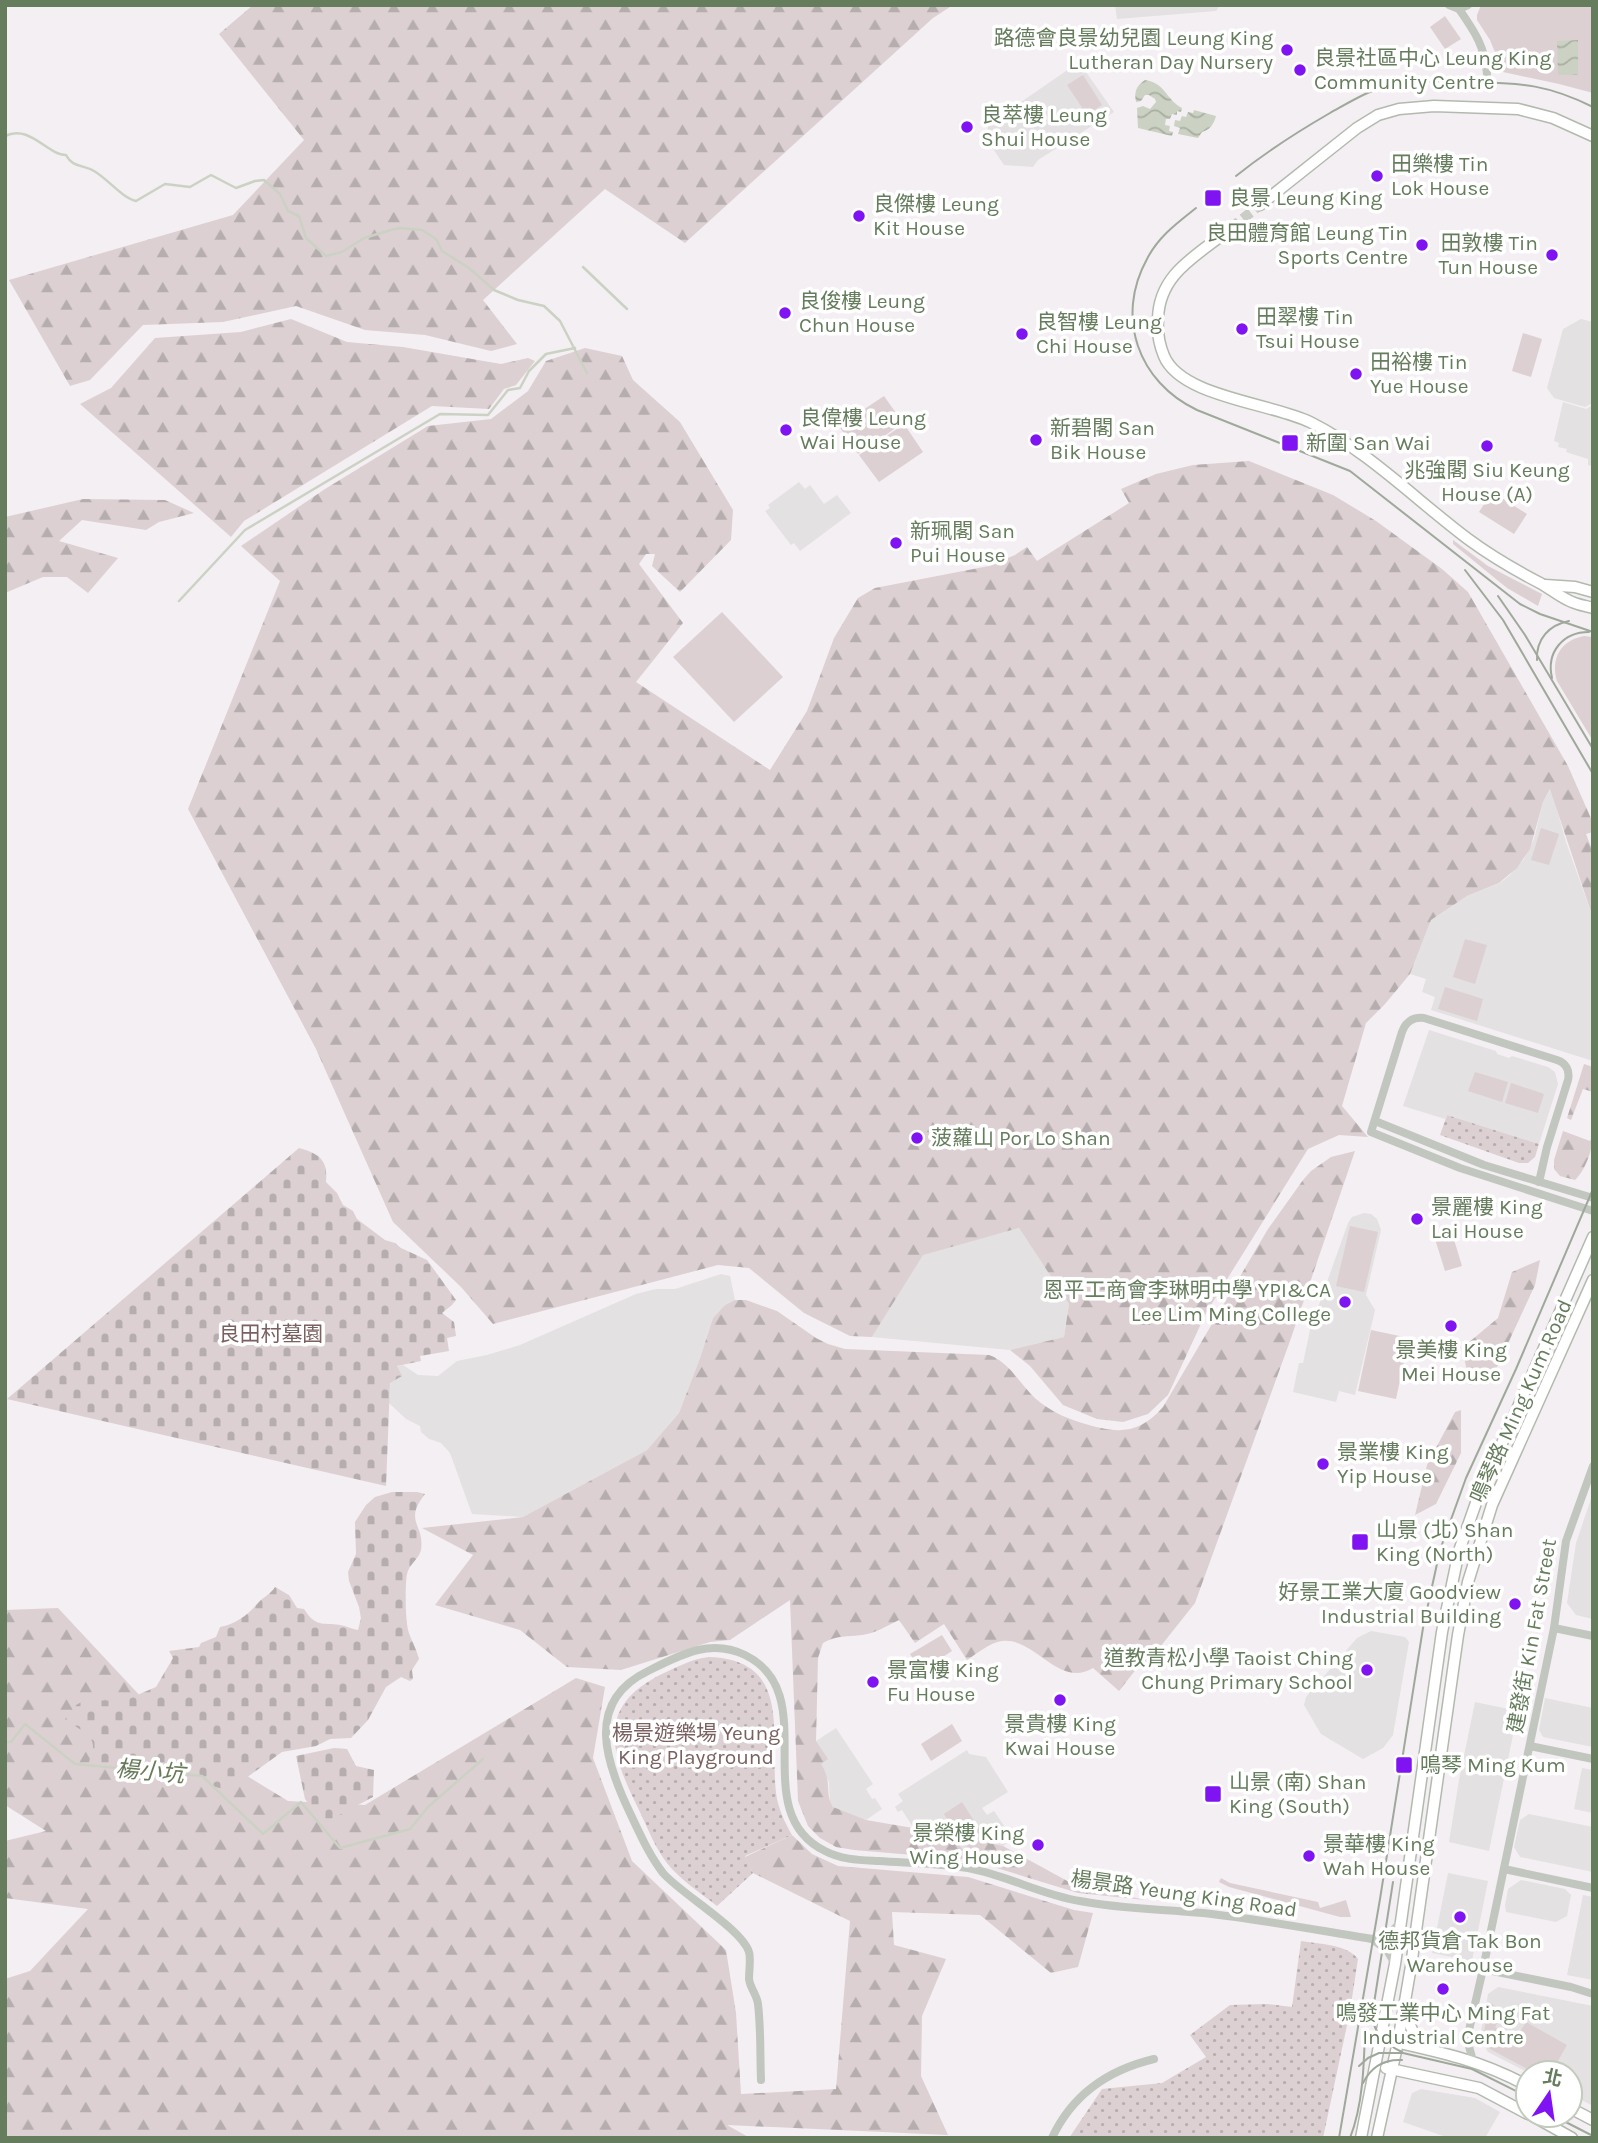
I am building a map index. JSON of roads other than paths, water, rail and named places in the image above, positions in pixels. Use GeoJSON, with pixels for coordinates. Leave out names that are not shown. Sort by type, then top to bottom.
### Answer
{"type":"FeatureCollection","features":[{"type":"Feature","properties":{"kind":"main road"},"geometry":{"type":"LineString","coordinates":[[1260,205],[1357,128],[1387,111],[1420,106],[1518,109],[1553,118],[1593,136]]}},
{"type":"Feature","properties":{"kind":"main road"},"geometry":{"type":"LineString","coordinates":[[1231,228],[1175,272],[1164,289],[1158,311],[1158,334],[1163,354],[1170,367],[1203,388],[1292,414],[1327,432],[1513,569],[1571,602],[1593,608]]}},
{"type":"Feature","properties":{"kind":"main road"},"geometry":{"type":"LineString","coordinates":[[1542,584],[1593,592]]}},
{"type":"Feature","properties":{"kind":"main road","name":"鳴琴路 Ming Kum Road"},"geometry":{"type":"LineString","coordinates":[[1361,2138],[1395,1964],[1444,1618],[1459,1551],[1487,1474],[1593,1237]]}},
{"type":"Feature","properties":{"kind":"main road","name":"鳴琴路 Ming Kum Road"},"geometry":{"type":"LineString","coordinates":[[1377,2138],[1398,2042],[1458,1635],[1475,1556],[1502,1480],[1593,1280]]}},
{"type":"Feature","properties":{"kind":"main road"},"geometry":{"type":"LineString","coordinates":[[1403,2009],[1413,2032],[1429,2050]]}},
{"type":"Feature","properties":{"kind":"main road"},"geometry":{"type":"LineString","coordinates":[[1381,2039],[1473,2061],[1514,2078]]}},
{"type":"Feature","properties":{"kind":"main road"},"geometry":{"type":"LineString","coordinates":[[1377,2066],[1479,2088],[1514,2106]]}},
{"type":"Feature","properties":{"kind":"main road"},"geometry":{"type":"LineString","coordinates":[[1556,2129],[1572,2138]]}},
{"type":"Feature","properties":{"kind":"street"},"geometry":{"type":"LineString","coordinates":[[1449,5],[1463,7],[1481,43],[1486,57],[1487,74]]}},
{"type":"Feature","properties":{"kind":"street"},"geometry":{"type":"LineString","coordinates":[[1538,1182],[1569,1076],[1567,1068],[1557,1060],[1424,1018],[1408,1021],[1402,1032],[1371,1132],[1460,1168],[1593,1211]]}},
{"type":"Feature","properties":{"kind":"street"},"geometry":{"type":"LineString","coordinates":[[1375,1121],[1453,1153],[1593,1198]]}},
{"type":"Feature","properties":{"kind":"street","name":"建發街 Kin Fat Street"},"geometry":{"type":"LineString","coordinates":[[1473,2061],[1467,2039],[1554,1628],[1566,1541],[1593,1466]]}},
{"type":"Feature","properties":{"kind":"street"},"geometry":{"type":"LineString","coordinates":[[1554,1628],[1593,1636]]}},
{"type":"Feature","properties":{"kind":"street","name":"楊景路 Yeung King Road"},"geometry":{"type":"LineString","coordinates":[[761,2080],[758,2000],[750,1984],[749,1951],[737,1936],[665,1875],[650,1853],[616,1785],[606,1750],[609,1711],[626,1685],[646,1671],[700,1648],[720,1648],[737,1652],[751,1658],[771,1678],[783,1710],[786,1790],[790,1812],[804,1836],[831,1854],[853,1859],[970,1868],[1076,1901],[1225,1916],[1372,1939]]}},
{"type":"Feature","properties":{"kind":"street"},"geometry":{"type":"LineString","coordinates":[[1530,1746],[1593,1759]]}},
{"type":"Feature","properties":{"kind":"street"},"geometry":{"type":"LineString","coordinates":[[1504,1869],[1593,1888]]}},
{"type":"Feature","properties":{"kind":"street"},"geometry":{"type":"LineString","coordinates":[[1372,1939],[1390,1933],[1401,1922]]}},
{"type":"Feature","properties":{"kind":"street"},"geometry":{"type":"LineString","coordinates":[[1372,1939],[1387,1950],[1395,1964]]}},
{"type":"Feature","properties":{"kind":"street"},"geometry":{"type":"LineString","coordinates":[[1483,1969],[1593,1994]]}},
{"type":"Feature","properties":{"kind":"street"},"geometry":{"type":"LineString","coordinates":[[1052,2138],[1062,2119],[1086,2091],[1118,2070],[1154,2059]]}},
{"type":"Feature","properties":{"kind":"water"},"geometry":{"type":"Polygon","coordinates":[[[1578,40],[1578,75],[1558,75],[1557,41],[1578,40]]]}},
{"type":"Feature","properties":{"kind":"water"},"geometry":{"type":"Polygon","coordinates":[[[1145,80],[1157,84],[1182,108],[1181,112],[1177,111],[1177,115],[1172,114],[1170,119],[1166,119],[1165,125],[1170,126],[1172,136],[1138,128],[1137,108],[1143,106],[1150,109],[1156,102],[1149,95],[1145,95],[1141,101],[1136,102],[1136,90],[1145,80]]]}},
{"type":"Feature","properties":{"kind":"water"},"geometry":{"type":"Polygon","coordinates":[[[1194,110],[1216,116],[1213,124],[1198,138],[1178,134],[1180,128],[1174,126],[1175,120],[1180,121],[1182,116],[1186,117],[1188,112],[1193,113],[1194,110]]]}},
{"type":"Feature","properties":{"kind":"waterway"},"geometry":{"type":"LineString","coordinates":[[5,136],[14,133],[30,137],[59,154],[66,155],[75,164],[94,171],[125,196],[136,201],[165,184],[190,187],[211,175],[236,188],[264,180],[280,194],[288,211],[299,216],[306,238],[326,256],[342,252],[364,238],[391,230],[422,230],[436,239],[442,251],[469,268],[494,290],[518,300],[544,306],[560,321],[587,373]]}},
{"type":"Feature","properties":{"kind":"waterway"},"geometry":{"type":"LineString","coordinates":[[583,267],[627,309]]}},
{"type":"Feature","properties":{"kind":"waterway"},"geometry":{"type":"LineString","coordinates":[[179,601],[245,530],[440,414],[488,415],[508,390],[520,388],[529,371],[546,354],[575,348]]}},
{"type":"Feature","properties":{"kind":"waterway","name":"楊小坑"},"geometry":{"type":"LineString","coordinates":[[5,1742],[11,1742],[25,1724],[75,1764],[202,1776],[263,1834],[301,1802],[340,1848],[410,1829],[428,1807],[483,1759]]}},
{"type":"Feature","properties":{"kind":"tunnel"},"geometry":{"type":"LineString","coordinates":[[1231,228],[1260,205]]}},
{"type":"Feature","properties":{"kind":"tram line"},"geometry":{"type":"LineString","coordinates":[[1236,176],[1330,113],[1368,93],[1393,85],[1434,81],[1521,85],[1563,94],[1593,107]]}},
{"type":"Feature","properties":{"kind":"tram line"},"geometry":{"type":"LineString","coordinates":[[1196,208],[1168,231],[1147,259],[1133,303],[1133,325],[1138,346],[1160,383],[1197,410],[1350,471],[1520,604],[1540,614],[1593,632]]}},
{"type":"Feature","properties":{"kind":"tram line"},"geometry":{"type":"LineString","coordinates":[[1465,570],[1503,620],[1593,774]]}},
{"type":"Feature","properties":{"kind":"tram line"},"geometry":{"type":"LineString","coordinates":[[1498,596],[1525,635],[1593,749]]}},
{"type":"Feature","properties":{"kind":"tram line"},"geometry":{"type":"LineString","coordinates":[[1537,660],[1537,652],[1545,634],[1555,626],[1569,621]]}},
{"type":"Feature","properties":{"kind":"tram line"},"geometry":{"type":"LineString","coordinates":[[1552,678],[1552,660],[1558,645],[1571,636],[1589,632]]}},
{"type":"Feature","properties":{"kind":"tram line"},"geometry":{"type":"LineString","coordinates":[[1339,2138],[1423,1628],[1440,1550],[1466,1478],[1593,1189]]}},
{"type":"Feature","properties":{"kind":"tram line"},"geometry":{"type":"LineString","coordinates":[[1393,1882],[1372,2016],[1382,2038],[1402,2052]]}},
{"type":"Feature","properties":{"kind":"tram line"},"geometry":{"type":"LineString","coordinates":[[1350,2138],[1360,2099],[1365,2030]]}},
{"type":"Feature","properties":{"kind":"tram line"},"geometry":{"type":"LineString","coordinates":[[1359,2066],[1379,2053],[1403,2053],[1472,2069],[1514,2090]]}},
{"type":"Feature","properties":{"kind":"tram line"},"geometry":{"type":"LineString","coordinates":[[1363,2083],[1379,2065],[1402,2060]]}},
{"type":"Feature","properties":{"kind":"tram line"},"geometry":{"type":"LineString","coordinates":[[1579,2129],[1593,2136]]}},
{"type":"Feature","properties":{"kind":"place","name":"路德會良景幼兒園 Leung King Lutheran Day Nursery"},"geometry":{"type":"Point","coordinates":[1287,50]}},
{"type":"Feature","properties":{"kind":"place","name":"良景社區中心 Leung King Community Centre"},"geometry":{"type":"Point","coordinates":[1300,70]}},
{"type":"Feature","properties":{"kind":"place","name":"良萃樓 Leung Shui House"},"geometry":{"type":"Point","coordinates":[967,127]}},
{"type":"Feature","properties":{"kind":"place","name":"田樂樓 Tin Lok House"},"geometry":{"type":"Point","coordinates":[1377,176]}},
{"type":"Feature","properties":{"kind":"place","name":"良景 Leung King"},"geometry":{"type":"Point","coordinates":[1213,198]}},
{"type":"Feature","properties":{"kind":"place","name":"良傑樓 Leung Kit House"},"geometry":{"type":"Point","coordinates":[859,216]}},
{"type":"Feature","properties":{"kind":"place","name":"良田體育館 Leung Tin Sports Centre"},"geometry":{"type":"Point","coordinates":[1422,245]}},
{"type":"Feature","properties":{"kind":"place","name":"田敦樓 Tin Tun House"},"geometry":{"type":"Point","coordinates":[1552,255]}},
{"type":"Feature","properties":{"kind":"place","name":"良俊樓 Leung Chun House"},"geometry":{"type":"Point","coordinates":[785,313]}},
{"type":"Feature","properties":{"kind":"place","name":"田翠樓 Tin Tsui House"},"geometry":{"type":"Point","coordinates":[1242,329]}},
{"type":"Feature","properties":{"kind":"place","name":"良智樓 Leung Chi House"},"geometry":{"type":"Point","coordinates":[1022,334]}},
{"type":"Feature","properties":{"kind":"place","name":"田裕樓 Tin Yue House"},"geometry":{"type":"Point","coordinates":[1356,374]}},
{"type":"Feature","properties":{"kind":"place","name":"良偉樓 Leung Wai House"},"geometry":{"type":"Point","coordinates":[786,430]}},
{"type":"Feature","properties":{"kind":"place","name":"新碧閣 San Bik House"},"geometry":{"type":"Point","coordinates":[1036,440]}},
{"type":"Feature","properties":{"kind":"place","name":"新圍 San Wai"},"geometry":{"type":"Point","coordinates":[1290,443]}},
{"type":"Feature","properties":{"kind":"place","name":"兆強閣 Siu Keung House (A)"},"geometry":{"type":"Point","coordinates":[1487,446]}},
{"type":"Feature","properties":{"kind":"place","name":"新珮閣 San Pui House"},"geometry":{"type":"Point","coordinates":[896,543]}},
{"type":"Feature","properties":{"kind":"place","name":"菠蘿山 Por Lo Shan"},"geometry":{"type":"Point","coordinates":[917,1138]}},
{"type":"Feature","properties":{"kind":"place","name":"景麗樓 King Lai House"},"geometry":{"type":"Point","coordinates":[1417,1219]}},
{"type":"Feature","properties":{"kind":"place","name":"恩平工商會李琳明中學 YPI&CA Lee Lim Ming College"},"geometry":{"type":"Point","coordinates":[1345,1302]}},
{"type":"Feature","properties":{"kind":"place","name":"景美樓 King Mei House"},"geometry":{"type":"Point","coordinates":[1451,1326]}},
{"type":"Feature","properties":{"kind":"place","name":"景業樓 King Yip House"},"geometry":{"type":"Point","coordinates":[1323,1464]}},
{"type":"Feature","properties":{"kind":"place","name":"山景 (北) Shan King (North)"},"geometry":{"type":"Point","coordinates":[1360,1542]}},
{"type":"Feature","properties":{"kind":"place","name":"好景工業大廈 Goodview Industrial Building"},"geometry":{"type":"Point","coordinates":[1515,1604]}},
{"type":"Feature","properties":{"kind":"place","name":"道教青松小學 Taoist Ching Chung Primary School"},"geometry":{"type":"Point","coordinates":[1367,1670]}},
{"type":"Feature","properties":{"kind":"place","name":"景富樓 King Fu House"},"geometry":{"type":"Point","coordinates":[873,1682]}},
{"type":"Feature","properties":{"kind":"place","name":"景貴樓 King Kwai House"},"geometry":{"type":"Point","coordinates":[1060,1700]}},
{"type":"Feature","properties":{"kind":"place","name":"鳴琴 Ming Kum"},"geometry":{"type":"Point","coordinates":[1404,1765]}},
{"type":"Feature","properties":{"kind":"place","name":"山景 (南) Shan King (South)"},"geometry":{"type":"Point","coordinates":[1213,1794]}},
{"type":"Feature","properties":{"kind":"place","name":"景榮樓 King Wing House"},"geometry":{"type":"Point","coordinates":[1038,1845]}},
{"type":"Feature","properties":{"kind":"place","name":"景華樓 King Wah House"},"geometry":{"type":"Point","coordinates":[1309,1856]}},
{"type":"Feature","properties":{"kind":"place","name":"德邦貨倉 Tak Bon Warehouse"},"geometry":{"type":"Point","coordinates":[1460,1917]}},
{"type":"Feature","properties":{"kind":"place","name":"鳴發工業中心 Ming Fat Industrial Centre"},"geometry":{"type":"Point","coordinates":[1443,1989]}},
{"type":"Feature","properties":{"kind":"park label","name":"良田村墓園"},"geometry":{"type":"Point","coordinates":[271,1334]}},
{"type":"Feature","properties":{"kind":"park label","name":"楊景遊樂場 Yeung King Playground"},"geometry":{"type":"Point","coordinates":[696,1745]}}]}
